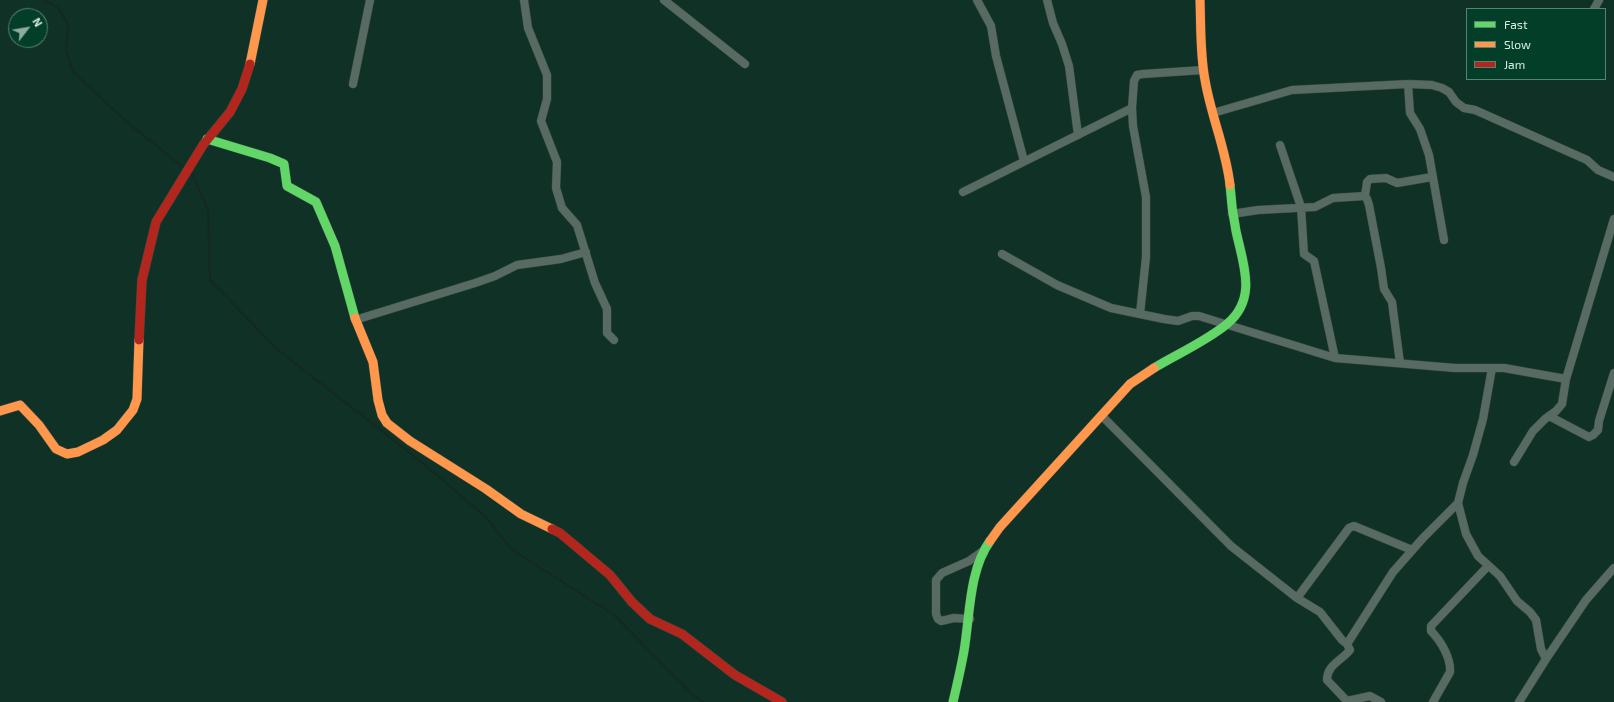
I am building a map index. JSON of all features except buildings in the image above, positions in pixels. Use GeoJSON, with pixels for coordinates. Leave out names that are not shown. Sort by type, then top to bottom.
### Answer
{"type":"FeatureCollection","features":[{"type":"Feature","properties":{"kind":"street"},"geometry":{"type":"LineString","coordinates":[[0,411],[20,405],[39,425],[56,448],[67,454],[78,452],[102,440],[117,430],[126,421],[133,410],[137,398],[142,280],[154,228],[167,203],[207,139],[230,112],[242,89],[253,50],[263,0]]}},
{"type":"Feature","properties":{"kind":"street"},"geometry":{"type":"LineString","coordinates":[[353,84],[370,0]]}},
{"type":"Feature","properties":{"kind":"street"},"geometry":{"type":"LineString","coordinates":[[524,0],[528,28],[547,75],[547,100],[541,121],[557,162],[556,188],[562,208],[577,225],[595,283],[607,309],[607,333],[614,340]]}},
{"type":"Feature","properties":{"kind":"street"},"geometry":{"type":"LineString","coordinates":[[664,0],[745,64]]}},
{"type":"Feature","properties":{"kind":"street"},"geometry":{"type":"LineString","coordinates":[[977,0],[991,26],[996,56],[1024,161]]}},
{"type":"Feature","properties":{"kind":"street"},"geometry":{"type":"LineString","coordinates":[[1047,0],[1053,23],[1069,66],[1078,135]]}},
{"type":"Feature","properties":{"kind":"street"},"geometry":{"type":"LineString","coordinates":[[953,702],[970,619],[976,572],[983,551],[1000,527],[1130,384],[1146,372],[1197,344],[1227,325],[1242,305],[1247,285],[1246,272],[1232,214],[1230,183],[1226,157],[1213,113],[1203,70],[1200,0]]}},
{"type":"Feature","properties":{"kind":"street"},"geometry":{"type":"LineString","coordinates":[[1140,314],[1146,257],[1146,197],[1133,126],[1132,108],[1134,81],[1136,75],[1203,70]]}},
{"type":"Feature","properties":{"kind":"street"},"geometry":{"type":"LineString","coordinates":[[1213,113],[1292,90],[1408,84],[1432,85],[1449,92],[1456,102],[1464,108],[1475,110],[1588,160],[1598,170],[1614,177]]}},
{"type":"Feature","properties":{"kind":"street"},"geometry":{"type":"LineString","coordinates":[[1408,84],[1410,113],[1420,129],[1426,149],[1444,240]]}},
{"type":"Feature","properties":{"kind":"street"},"geometry":{"type":"LineString","coordinates":[[963,192],[1132,108]]}},
{"type":"Feature","properties":{"kind":"street"},"geometry":{"type":"LineString","coordinates":[[207,139],[270,158],[284,164],[287,186],[316,202],[335,246],[355,320],[373,362],[380,407],[382,415],[387,423],[410,441],[486,489],[521,514],[560,533],[610,575],[632,602],[650,619],[682,634],[735,675],[782,702]]}},
{"type":"Feature","properties":{"kind":"street"},"geometry":{"type":"LineString","coordinates":[[1280,145],[1301,207],[1304,254],[1314,261],[1335,358]]}},
{"type":"Feature","properties":{"kind":"street"},"geometry":{"type":"LineString","coordinates":[[1400,363],[1392,302],[1384,289],[1368,199],[1365,196],[1367,182],[1370,179],[1386,178],[1397,184],[1432,177]]}},
{"type":"Feature","properties":{"kind":"street"},"geometry":{"type":"LineString","coordinates":[[1232,214],[1314,207],[1333,198],[1365,196]]}},
{"type":"Feature","properties":{"kind":"street"},"geometry":{"type":"LineString","coordinates":[[1514,462],[1533,431],[1562,404],[1566,379],[1614,219]]}},
{"type":"Feature","properties":{"kind":"street"},"geometry":{"type":"LineString","coordinates":[[355,320],[482,281],[517,265],[561,259],[586,252]]}},
{"type":"Feature","properties":{"kind":"street"},"geometry":{"type":"LineString","coordinates":[[1002,254],[1057,285],[1111,308],[1164,319],[1178,320],[1192,316],[1199,316],[1335,358],[1455,368],[1504,368],[1566,379]]}},
{"type":"Feature","properties":{"kind":"street"},"geometry":{"type":"LineString","coordinates":[[1492,368],[1483,419],[1458,503],[1466,534],[1478,556],[1500,576],[1517,601],[1536,620],[1541,649],[1546,659]]}},
{"type":"Feature","properties":{"kind":"street"},"geometry":{"type":"LineString","coordinates":[[1549,416],[1589,437],[1593,435],[1598,430],[1599,421],[1614,373]]}},
{"type":"Feature","properties":{"kind":"street"},"geometry":{"type":"LineString","coordinates":[[1101,415],[1231,546],[1297,598],[1320,612],[1342,640],[1348,644],[1350,650],[1331,667],[1327,673],[1327,680],[1347,700],[1370,696],[1381,702]]}},
{"type":"Feature","properties":{"kind":"street"},"geometry":{"type":"LineString","coordinates":[[1348,644],[1393,572],[1412,550],[1458,503]]}},
{"type":"Feature","properties":{"kind":"street"},"geometry":{"type":"LineString","coordinates":[[1297,598],[1349,528],[1354,526],[1412,550]]}},
{"type":"Feature","properties":{"kind":"street"},"geometry":{"type":"LineString","coordinates":[[970,619],[954,618],[941,621],[938,619],[936,614],[936,580],[942,573],[969,561],[983,551]]}},
{"type":"Feature","properties":{"kind":"street"},"geometry":{"type":"LineString","coordinates":[[1433,702],[1450,672],[1450,667],[1449,659],[1432,631],[1431,626],[1488,566]]}},
{"type":"Feature","properties":{"kind":"street"},"geometry":{"type":"LineString","coordinates":[[1519,702],[1586,600],[1614,568]]}},
{"type":"Feature","properties":{"kind":"waterway"},"geometry":{"type":"LineString","coordinates":[[44,0],[58,8],[68,24],[66,50],[73,72],[127,122],[184,168]]}},
{"type":"Feature","properties":{"kind":"waterway"},"geometry":{"type":"LineString","coordinates":[[191,173],[208,210],[210,280],[277,349],[420,461],[486,517],[511,549],[614,615],[693,695],[703,702]]}},
{"type":"Feature","properties":{"kind":"traffic: fast"},"geometry":{"type":"LineString","coordinates":[[207,139],[270,158],[284,164],[287,186],[316,202],[335,246],[355,318]]}},
{"type":"Feature","properties":{"kind":"traffic: fast"},"geometry":{"type":"LineString","coordinates":[[1154,368],[1200,342],[1227,324],[1237,314],[1242,303],[1246,280],[1234,220],[1230,185]]}},
{"type":"Feature","properties":{"kind":"traffic: fast"},"geometry":{"type":"LineString","coordinates":[[953,702],[964,651],[974,579],[983,553],[990,541]]}},
{"type":"Feature","properties":{"kind":"traffic: slow"},"geometry":{"type":"LineString","coordinates":[[250,64],[263,0]]}},
{"type":"Feature","properties":{"kind":"traffic: slow"},"geometry":{"type":"LineString","coordinates":[[1200,0],[1203,70],[1211,107],[1225,158],[1230,185]]}},
{"type":"Feature","properties":{"kind":"traffic: slow"},"geometry":{"type":"LineString","coordinates":[[355,318],[373,362],[378,400],[382,415],[387,423],[410,441],[486,489],[521,514],[552,529]]}},
{"type":"Feature","properties":{"kind":"traffic: slow"},"geometry":{"type":"LineString","coordinates":[[0,411],[20,405],[39,425],[56,449],[67,454],[78,452],[103,440],[117,430],[133,410],[137,399],[139,340]]}},
{"type":"Feature","properties":{"kind":"traffic: slow"},"geometry":{"type":"LineString","coordinates":[[990,541],[1000,527],[1130,384],[1154,368]]}},
{"type":"Feature","properties":{"kind":"traffic: jam"},"geometry":{"type":"LineString","coordinates":[[139,340],[142,280],[156,222],[203,145],[230,112],[242,89],[250,64]]}},
{"type":"Feature","properties":{"kind":"traffic: jam"},"geometry":{"type":"LineString","coordinates":[[552,529],[560,533],[610,575],[632,602],[650,619],[682,634],[735,675],[782,702]]}}]}
